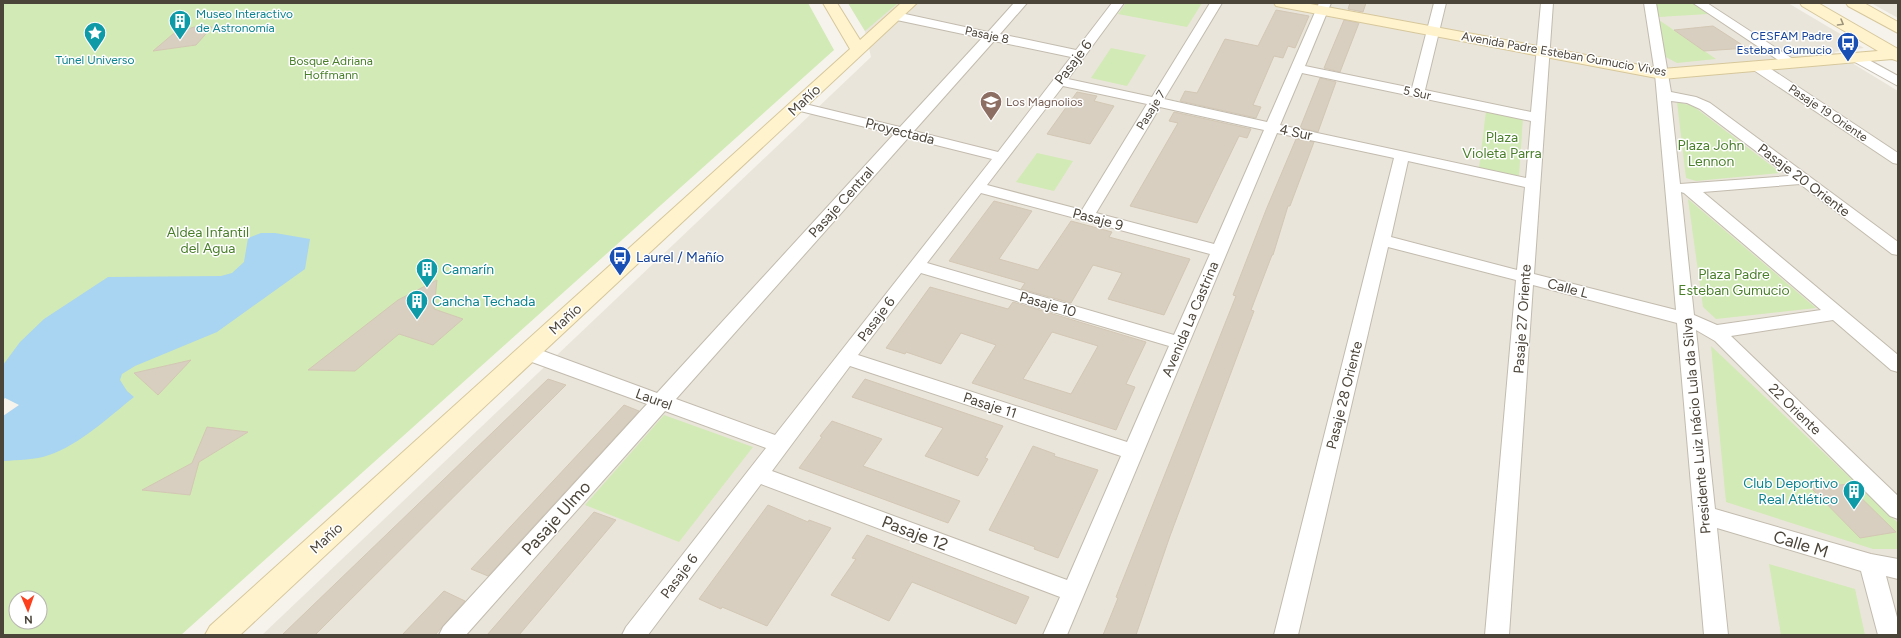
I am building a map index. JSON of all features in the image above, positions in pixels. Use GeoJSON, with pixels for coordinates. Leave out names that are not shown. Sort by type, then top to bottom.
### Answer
{"type":"FeatureCollection","features":[{"type":"Feature","properties":{"kind":"street"},"geometry":{"type":"LineString","coordinates":[[830,3],[858,50]]}},
{"type":"Feature","properties":{"kind":"street","name":"Pasaje Central"},"geometry":{"type":"LineString","coordinates":[[661,401],[1021,3]]}},
{"type":"Feature","properties":{"kind":"street","name":"Pasaje 6"},"geometry":{"type":"LineString","coordinates":[[637,634],[757,474],[977,187],[1002,157],[1118,3]]}},
{"type":"Feature","properties":{"kind":"street","name":"Pasaje 7"},"geometry":{"type":"LineString","coordinates":[[1086,216],[1216,3]]}},
{"type":"Feature","properties":{"kind":"street","name":"Avenida Padre Esteban Gumucio Vives"},"geometry":{"type":"LineString","coordinates":[[1281,3],[1323,7],[1433,31],[1662,74],[1897,55]]}},
{"type":"Feature","properties":{"kind":"street"},"geometry":{"type":"LineString","coordinates":[[1417,93],[1440,3]]}},
{"type":"Feature","properties":{"kind":"street","name":"Pasaje 27 Oriente"},"geometry":{"type":"LineString","coordinates":[[1497,635],[1547,3]]}},
{"type":"Feature","properties":{"kind":"street","name":"Presidente Luiz Inácio Lula da Silva"},"geometry":{"type":"LineString","coordinates":[[1650,3],[1664,95],[1681,187],[1686,319],[1716,635]]}},
{"type":"Feature","properties":{"kind":"street","name":"Pasaje 19 Oriente"},"geometry":{"type":"LineString","coordinates":[[1699,3],[1792,63]]}},
{"type":"Feature","properties":{"kind":"street"},"geometry":{"type":"LineString","coordinates":[[1807,3],[1897,55]]}},
{"type":"Feature","properties":{"kind":"street"},"geometry":{"type":"LineString","coordinates":[[1853,3],[1898,28]]}},
{"type":"Feature","properties":{"kind":"street","name":"Avenida La Castrina"},"geometry":{"type":"LineString","coordinates":[[1055,635],[1323,7]]}},
{"type":"Feature","properties":{"kind":"street","name":"Mañío"},"geometry":{"type":"LineString","coordinates":[[220,635],[903,10]]}},
{"type":"Feature","properties":{"kind":"street","name":"Pasaje 8"},"geometry":{"type":"LineString","coordinates":[[903,10],[991,36],[1079,55]]}},
{"type":"Feature","properties":{"kind":"street"},"geometry":{"type":"LineString","coordinates":[[1858,58],[1898,82]]}},
{"type":"Feature","properties":{"kind":"street","name":"Pasaje 19 Oriente"},"geometry":{"type":"LineString","coordinates":[[1757,66],[1898,160]]}},
{"type":"Feature","properties":{"kind":"street","name":"5 Sur"},"geometry":{"type":"LineString","coordinates":[[1297,68],[1538,118]]}},
{"type":"Feature","properties":{"kind":"street","name":"4 Sur"},"geometry":{"type":"LineString","coordinates":[[1060,81],[1533,184]]}},
{"type":"Feature","properties":{"kind":"street","name":"Pasaje 20 Oriente"},"geometry":{"type":"LineString","coordinates":[[1664,95],[1691,100],[1705,106],[1803,179],[1891,238],[1898,250]]}},
{"type":"Feature","properties":{"kind":"street","name":"Proyectada"},"geometry":{"type":"LineString","coordinates":[[797,106],[1002,157]]}},
{"type":"Feature","properties":{"kind":"street","name":"Pasaje 28 Oriente"},"geometry":{"type":"LineString","coordinates":[[1286,635],[1402,156]]}},
{"type":"Feature","properties":{"kind":"street"},"geometry":{"type":"LineString","coordinates":[[1681,187],[1803,179]]}},
{"type":"Feature","properties":{"kind":"street","name":"Pasaje 9"},"geometry":{"type":"LineString","coordinates":[[977,187],[1219,251]]}},
{"type":"Feature","properties":{"kind":"street"},"geometry":{"type":"LineString","coordinates":[[1681,187],[1837,313],[1898,365]]}},
{"type":"Feature","properties":{"kind":"street","name":"Calle L"},"geometry":{"type":"LineString","coordinates":[[1382,240],[1686,319]]}},
{"type":"Feature","properties":{"kind":"street","name":"Pasaje 10"},"geometry":{"type":"LineString","coordinates":[[917,266],[1180,343]]}},
{"type":"Feature","properties":{"kind":"street"},"geometry":{"type":"LineString","coordinates":[[1714,332],[1837,313]]}},
{"type":"Feature","properties":{"kind":"street","name":"22 Oriente"},"geometry":{"type":"LineString","coordinates":[[1686,319],[1714,332],[1898,510]]}},
{"type":"Feature","properties":{"kind":"street","name":"Laurel"},"geometry":{"type":"LineString","coordinates":[[528,353],[780,445]]}},
{"type":"Feature","properties":{"kind":"street","name":"Pasaje 11"},"geometry":{"type":"LineString","coordinates":[[846,358],[1133,452]]}},
{"type":"Feature","properties":{"kind":"street","name":"Pasaje Ulmo"},"geometry":{"type":"LineString","coordinates":[[451,635],[661,401]]}},
{"type":"Feature","properties":{"kind":"street","name":"Pasaje 12"},"geometry":{"type":"LineString","coordinates":[[757,474],[1073,592]]}},
{"type":"Feature","properties":{"kind":"street","name":"Calle M"},"geometry":{"type":"LineString","coordinates":[[1704,515],[1871,564],[1898,569]]}},
{"type":"Feature","properties":{"kind":"street"},"geometry":{"type":"LineString","coordinates":[[1871,564],[1890,635]]}},
{"type":"Feature","properties":{"kind":"shaded area"},"geometry":{"type":"Polygon","coordinates":[[[848,3],[1788,3],[1864,48],[1834,52],[1898,91],[1898,635],[262,635],[871,57],[865,31],[848,3]]]}},
{"type":"Feature","properties":{"kind":"shaded area"},"geometry":{"type":"Polygon","coordinates":[[[1871,3],[1898,3],[1898,18],[1871,3]]]}},
{"type":"Feature","properties":{"kind":"green space"},"geometry":{"type":"Polygon","coordinates":[[[3,3],[808,3],[834,50],[181,635],[3,635],[3,3]]]}},
{"type":"Feature","properties":{"kind":"green space"},"geometry":{"type":"Polygon","coordinates":[[[848,3],[898,3],[865,31],[848,3]]]}},
{"type":"Feature","properties":{"kind":"green space"},"geometry":{"type":"Polygon","coordinates":[[[1126,3],[1202,3],[1187,27],[1118,14],[1126,3]]]}},
{"type":"Feature","properties":{"kind":"green space"},"geometry":{"type":"Polygon","coordinates":[[[1656,3],[1692,3],[1708,14],[1659,17],[1656,3]]]}},
{"type":"Feature","properties":{"kind":"green space"},"geometry":{"type":"Polygon","coordinates":[[[1659,20],[1716,59],[1677,63],[1664,56],[1659,20]]]}},
{"type":"Feature","properties":{"kind":"green space"},"geometry":{"type":"Polygon","coordinates":[[[1111,48],[1146,55],[1127,86],[1091,78],[1111,48]]]}},
{"type":"Feature","properties":{"kind":"green space","name":"Plaza John Lennon"},"geometry":{"type":"Polygon","coordinates":[[[1677,102],[1693,106],[1781,173],[1696,181],[1686,178],[1677,102]]]}},
{"type":"Feature","properties":{"kind":"green space","name":"Plaza Violeta Parra"},"geometry":{"type":"Polygon","coordinates":[[[1486,111],[1523,118],[1519,176],[1479,168],[1486,111]]]}},
{"type":"Feature","properties":{"kind":"green space"},"geometry":{"type":"Polygon","coordinates":[[[1037,153],[1073,161],[1054,191],[1016,182],[1037,153]]]}},
{"type":"Feature","properties":{"kind":"green space","name":"Plaza Padre Esteban Gumucio"},"geometry":{"type":"Polygon","coordinates":[[[1688,199],[1816,308],[1716,319],[1703,307],[1688,199]]]}},
{"type":"Feature","properties":{"kind":"green space"},"geometry":{"type":"Polygon","coordinates":[[[1711,346],[1898,523],[1898,549],[1873,549],[1726,502],[1711,346]]]}},
{"type":"Feature","properties":{"kind":"green space"},"geometry":{"type":"Polygon","coordinates":[[[664,415],[753,447],[679,542],[585,505],[664,415]]]}},
{"type":"Feature","properties":{"kind":"green space"},"geometry":{"type":"Polygon","coordinates":[[[1769,564],[1855,589],[1865,635],[1781,635],[1769,564]]]}},
{"type":"Feature","properties":{"kind":"water"},"geometry":{"type":"Polygon","coordinates":[[[261,233],[275,233],[310,239],[305,269],[217,332],[135,366],[122,374],[120,380],[127,391],[134,397],[104,422],[71,445],[44,457],[26,460],[3,461],[3,365],[20,342],[44,319],[108,277],[221,276],[232,273],[244,262],[248,238],[261,233]]]}},
{"type":"Feature","properties":{"kind":"pier"},"geometry":{"type":"Polygon","coordinates":[[[5,398],[19,405],[3,416],[3,400],[5,398]]]}},
{"type":"Feature","properties":{"kind":"building"},"geometry":{"type":"Polygon","coordinates":[[[1350,3],[1366,3],[1363,12],[1348,9],[1350,3]]]}},
{"type":"Feature","properties":{"kind":"building"},"geometry":{"type":"Polygon","coordinates":[[[1276,10],[1309,16],[1295,48],[1288,46],[1283,58],[1274,56],[1253,105],[1261,107],[1256,118],[1180,101],[1185,91],[1197,93],[1225,39],[1258,46],[1276,10]]]}},
{"type":"Feature","properties":{"kind":"building"},"geometry":{"type":"Polygon","coordinates":[[[1344,20],[1359,23],[1340,72],[1324,68],[1344,20]]]}},
{"type":"Feature","properties":{"kind":"building"},"geometry":{"type":"Polygon","coordinates":[[[1713,26],[1747,48],[1704,51],[1674,30],[1713,26]]]}},
{"type":"Feature","properties":{"kind":"building"},"geometry":{"type":"Polygon","coordinates":[[[194,27],[212,27],[196,45],[153,51],[173,34],[194,27]]]}},
{"type":"Feature","properties":{"kind":"building"},"geometry":{"type":"Polygon","coordinates":[[[1320,78],[1336,82],[1318,132],[1300,128],[1320,78]]]}},
{"type":"Feature","properties":{"kind":"building"},"geometry":{"type":"Polygon","coordinates":[[[1077,92],[1097,96],[1094,101],[1114,106],[1090,144],[1047,134],[1077,92]]]}},
{"type":"Feature","properties":{"kind":"building"},"geometry":{"type":"Polygon","coordinates":[[[1174,112],[1251,129],[1247,138],[1239,136],[1197,223],[1130,206],[1178,123],[1169,121],[1174,112]]]}},
{"type":"Feature","properties":{"kind":"building"},"geometry":{"type":"Polygon","coordinates":[[[1296,139],[1314,142],[1290,206],[1288,206],[1273,255],[1251,310],[1254,311],[1170,536],[1136,635],[1103,635],[1118,598],[1116,597],[1236,296],[1233,295],[1266,210],[1296,139]]]}},
{"type":"Feature","properties":{"kind":"building"},"geometry":{"type":"Polygon","coordinates":[[[994,201],[1032,211],[999,259],[1038,270],[1071,221],[1112,232],[1109,237],[1190,259],[1164,315],[1108,299],[1122,273],[1093,265],[1071,303],[1021,289],[1025,283],[949,261],[994,201]]]}},
{"type":"Feature","properties":{"kind":"building"},"geometry":{"type":"Polygon","coordinates":[[[437,280],[434,309],[463,319],[433,345],[399,334],[355,371],[308,370],[398,300],[437,280]]]}},
{"type":"Feature","properties":{"kind":"building"},"geometry":{"type":"Polygon","coordinates":[[[930,287],[1008,309],[1013,302],[1146,342],[1126,384],[1135,387],[1116,430],[972,383],[996,345],[961,333],[941,364],[906,352],[905,354],[886,348],[930,287]],[[1052,332],[1023,379],[1071,394],[1098,346],[1052,332]]]}},
{"type":"Feature","properties":{"kind":"building"},"geometry":{"type":"Polygon","coordinates":[[[191,360],[158,395],[134,373],[191,360]]]}},
{"type":"Feature","properties":{"kind":"building"},"geometry":{"type":"Polygon","coordinates":[[[548,379],[566,385],[315,635],[282,635],[548,379]]]}},
{"type":"Feature","properties":{"kind":"building"},"geometry":{"type":"Polygon","coordinates":[[[865,379],[1003,426],[985,458],[988,459],[978,476],[925,456],[943,428],[852,397],[865,379]]]}},
{"type":"Feature","properties":{"kind":"building"},"geometry":{"type":"Polygon","coordinates":[[[624,405],[639,411],[488,576],[471,569],[624,405]]]}},
{"type":"Feature","properties":{"kind":"building"},"geometry":{"type":"Polygon","coordinates":[[[832,421],[882,439],[863,466],[960,501],[948,523],[799,468],[822,437],[820,436],[832,421]]]}},
{"type":"Feature","properties":{"kind":"building"},"geometry":{"type":"Polygon","coordinates":[[[207,427],[248,432],[199,462],[190,495],[142,490],[192,463],[207,427]]]}},
{"type":"Feature","properties":{"kind":"building"},"geometry":{"type":"Polygon","coordinates":[[[1033,446],[1055,454],[1054,456],[1098,470],[1058,558],[1034,549],[1035,547],[989,530],[1033,446]]]}},
{"type":"Feature","properties":{"kind":"building","name":"Club Deportivo Real Atlético"},"geometry":{"type":"Polygon","coordinates":[[[1847,484],[1896,532],[1860,538],[1812,489],[1847,484]]]}},
{"type":"Feature","properties":{"kind":"building"},"geometry":{"type":"Polygon","coordinates":[[[768,505],[808,522],[809,520],[831,528],[767,626],[699,599],[768,505]]]}},
{"type":"Feature","properties":{"kind":"building"},"geometry":{"type":"Polygon","coordinates":[[[594,512],[616,520],[519,635],[487,635],[594,512]]]}},
{"type":"Feature","properties":{"kind":"building"},"geometry":{"type":"Polygon","coordinates":[[[867,535],[1029,597],[1016,624],[912,582],[889,621],[831,595],[856,559],[852,558],[867,535]]]}},
{"type":"Feature","properties":{"kind":"building"},"geometry":{"type":"Polygon","coordinates":[[[444,591],[465,601],[435,635],[402,635],[444,591]]]}},
{"type":"Feature","properties":{"kind":"place","name":"Museo Interactivo de Astronomía"},"geometry":{"type":"Point","coordinates":[180,40]}},
{"type":"Feature","properties":{"kind":"place","name":"Túnel Universo"},"geometry":{"type":"Point","coordinates":[95,52]}},
{"type":"Feature","properties":{"kind":"place","name":"CESFAM Padre Esteban Gumucio"},"geometry":{"type":"Point","coordinates":[1848,62]}},
{"type":"Feature","properties":{"kind":"place","name":"Los Magnolios"},"geometry":{"type":"Point","coordinates":[991,122]}},
{"type":"Feature","properties":{"kind":"place","name":"Laurel / Mañío"},"geometry":{"type":"Point","coordinates":[620,276]}},
{"type":"Feature","properties":{"kind":"place","name":"Camarín"},"geometry":{"type":"Point","coordinates":[427,288]}},
{"type":"Feature","properties":{"kind":"place","name":"Cancha Techada"},"geometry":{"type":"Point","coordinates":[417,320]}},
{"type":"Feature","properties":{"kind":"place","name":"Club Deportivo Real Atlético"},"geometry":{"type":"Point","coordinates":[1854,510]}},
{"type":"Feature","properties":{"kind":"park label","name":"Bosque Adriana Hoffmann"},"geometry":{"type":"Point","coordinates":[331,68]}},
{"type":"Feature","properties":{"kind":"park label","name":"Aldea Infantil del Agua"},"geometry":{"type":"Point","coordinates":[208,240]}}]}
